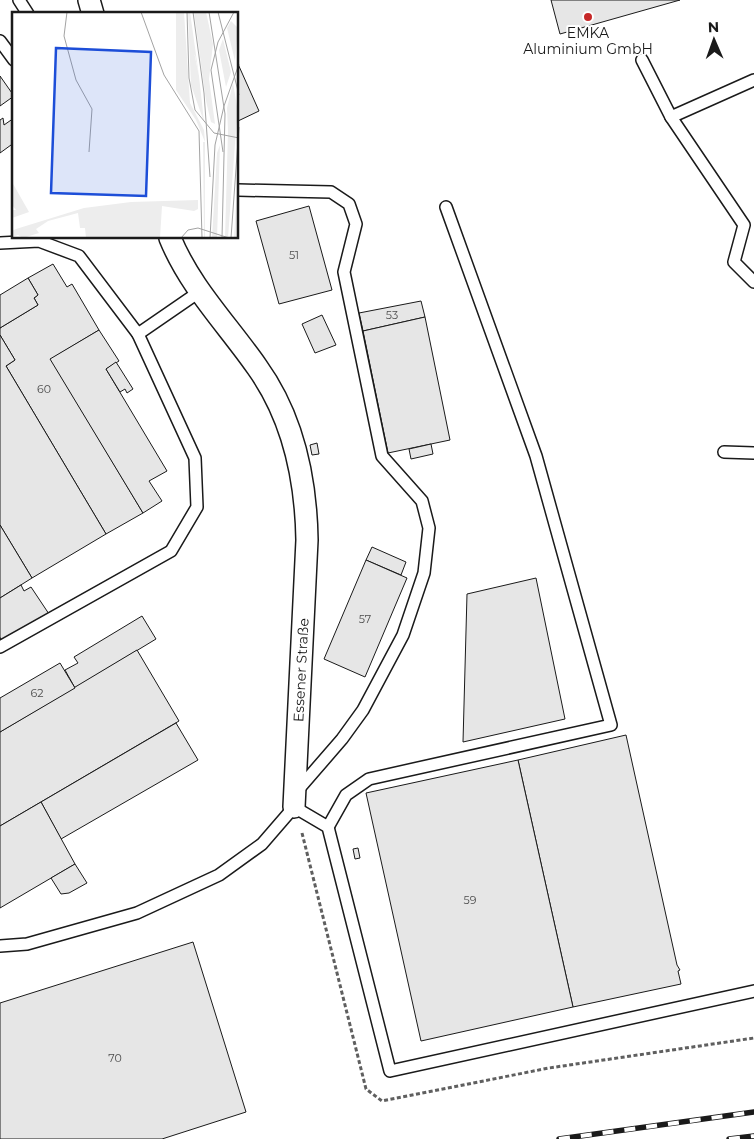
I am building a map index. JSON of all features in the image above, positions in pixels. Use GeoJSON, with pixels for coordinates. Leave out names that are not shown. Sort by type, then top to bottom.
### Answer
{"type":"FeatureCollection","features":[{"type":"Feature","properties":{"kind":"street","name":"Essener Straße"},"geometry":{"type":"LineString","coordinates":[[171,239],[199,292],[258,368],[280,406],[300,466],[306,506],[307,540],[294,801]]}},
{"type":"Feature","properties":{"kind":"lane"},"geometry":{"type":"LineString","coordinates":[[19,0],[27,12]]}},
{"type":"Feature","properties":{"kind":"lane"},"geometry":{"type":"LineString","coordinates":[[0,42],[12,57]]}},
{"type":"Feature","properties":{"kind":"lane"},"geometry":{"type":"LineString","coordinates":[[642,60],[671,117],[744,225],[734,262],[754,282]]}},
{"type":"Feature","properties":{"kind":"lane"},"geometry":{"type":"LineString","coordinates":[[671,117],[754,80]]}},
{"type":"Feature","properties":{"kind":"lane"},"geometry":{"type":"LineString","coordinates":[[0,946],[28,944],[137,913],[219,875],[262,844],[363,710],[403,635],[424,573],[430,528],[422,501],[382,456],[344,272],[356,224],[349,204],[331,192],[239,190]]}},
{"type":"Feature","properties":{"kind":"lane"},"geometry":{"type":"LineString","coordinates":[[328,827],[346,794],[369,779],[611,725],[536,456],[446,206]]}},
{"type":"Feature","properties":{"kind":"lane"},"geometry":{"type":"LineString","coordinates":[[0,243],[7,240],[39,241],[79,256],[138,334],[195,458],[197,506],[171,551],[0,647]]}},
{"type":"Feature","properties":{"kind":"lane"},"geometry":{"type":"LineString","coordinates":[[138,334],[199,292]]}},
{"type":"Feature","properties":{"kind":"lane"},"geometry":{"type":"LineString","coordinates":[[724,452],[754,453]]}},
{"type":"Feature","properties":{"kind":"lane"},"geometry":{"type":"LineString","coordinates":[[294,801],[328,827],[390,1071],[754,991]]}},
{"type":"Feature","properties":{"kind":"path"},"geometry":{"type":"LineString","coordinates":[[294,801],[366,1090],[382,1101],[549,1068],[754,1038]]}},
{"type":"Feature","properties":{"kind":"building","name":"EMKA Aluminium GmbH"},"geometry":{"type":"Polygon","coordinates":[[[551,0],[680,0],[560,34],[551,0]]]}},
{"type":"Feature","properties":{"kind":"building"},"geometry":{"type":"Polygon","coordinates":[[[239,66],[259,111],[239,121],[239,66]]]}},
{"type":"Feature","properties":{"kind":"building"},"geometry":{"type":"Polygon","coordinates":[[[0,76],[12,93],[12,97],[0,106],[0,76]]]}},
{"type":"Feature","properties":{"kind":"building"},"geometry":{"type":"Polygon","coordinates":[[[3,118],[4,125],[12,119],[12,146],[11,145],[0,153],[0,120],[3,118]]]}},
{"type":"Feature","properties":{"kind":"building"},"geometry":{"type":"Polygon","coordinates":[[[309,206],[332,290],[279,304],[256,221],[309,206]]]}},
{"type":"Feature","properties":{"kind":"building"},"geometry":{"type":"Polygon","coordinates":[[[53,264],[67,287],[72,284],[99,330],[51,359],[143,513],[106,534],[6,366],[15,360],[0,335],[0,328],[38,305],[34,298],[38,295],[28,278],[53,264]]]}},
{"type":"Feature","properties":{"kind":"building"},"geometry":{"type":"Polygon","coordinates":[[[28,278],[38,295],[34,298],[38,305],[0,328],[0,295],[28,278]]]}},
{"type":"Feature","properties":{"kind":"building"},"geometry":{"type":"Polygon","coordinates":[[[421,301],[425,317],[363,331],[359,313],[421,301]]]}},
{"type":"Feature","properties":{"kind":"building"},"geometry":{"type":"Polygon","coordinates":[[[322,315],[336,345],[315,353],[302,324],[322,315]]]}},
{"type":"Feature","properties":{"kind":"building"},"geometry":{"type":"Polygon","coordinates":[[[425,317],[450,440],[388,453],[363,331],[425,317]]]}},
{"type":"Feature","properties":{"kind":"building"},"geometry":{"type":"Polygon","coordinates":[[[99,330],[119,361],[106,369],[167,471],[149,481],[162,501],[143,513],[50,359],[99,330]]]}},
{"type":"Feature","properties":{"kind":"building"},"geometry":{"type":"Polygon","coordinates":[[[0,335],[15,360],[6,366],[106,534],[32,578],[0,525],[0,335]]]}},
{"type":"Feature","properties":{"kind":"building"},"geometry":{"type":"Polygon","coordinates":[[[116,362],[133,389],[127,393],[125,389],[120,392],[106,369],[116,362]]]}},
{"type":"Feature","properties":{"kind":"building"},"geometry":{"type":"Polygon","coordinates":[[[317,443],[319,454],[312,455],[310,445],[317,443]]]}},
{"type":"Feature","properties":{"kind":"building"},"geometry":{"type":"Polygon","coordinates":[[[431,444],[433,454],[411,459],[409,449],[431,444]]]}},
{"type":"Feature","properties":{"kind":"building"},"geometry":{"type":"Polygon","coordinates":[[[0,525],[32,578],[0,598],[0,525]]]}},
{"type":"Feature","properties":{"kind":"building"},"geometry":{"type":"Polygon","coordinates":[[[372,547],[406,562],[401,575],[366,560],[372,547]]]}},
{"type":"Feature","properties":{"kind":"building"},"geometry":{"type":"Polygon","coordinates":[[[366,560],[407,578],[365,677],[324,659],[366,560]]]}},
{"type":"Feature","properties":{"kind":"building"},"geometry":{"type":"Polygon","coordinates":[[[536,578],[565,719],[463,742],[467,594],[536,578]]]}},
{"type":"Feature","properties":{"kind":"building"},"geometry":{"type":"Polygon","coordinates":[[[21,585],[24,591],[31,587],[49,614],[2,642],[0,637],[0,598],[21,585]]]}},
{"type":"Feature","properties":{"kind":"building"},"geometry":{"type":"Polygon","coordinates":[[[142,616],[156,639],[75,688],[65,670],[78,663],[74,657],[142,616]]]}},
{"type":"Feature","properties":{"kind":"building"},"geometry":{"type":"Polygon","coordinates":[[[137,650],[179,721],[0,826],[0,732],[137,650]]]}},
{"type":"Feature","properties":{"kind":"building"},"geometry":{"type":"Polygon","coordinates":[[[60,663],[75,688],[0,732],[0,698],[60,663]]]}},
{"type":"Feature","properties":{"kind":"building"},"geometry":{"type":"Polygon","coordinates":[[[176,723],[198,760],[61,839],[41,802],[176,723]]]}},
{"type":"Feature","properties":{"kind":"building"},"geometry":{"type":"Polygon","coordinates":[[[626,735],[677,965],[680,970],[678,971],[681,984],[573,1007],[518,760],[626,735]]]}},
{"type":"Feature","properties":{"kind":"building"},"geometry":{"type":"Polygon","coordinates":[[[518,760],[573,1007],[421,1041],[366,793],[518,760]]]}},
{"type":"Feature","properties":{"kind":"building"},"geometry":{"type":"Polygon","coordinates":[[[41,802],[75,864],[0,908],[0,826],[41,802]]]}},
{"type":"Feature","properties":{"kind":"building"},"geometry":{"type":"Polygon","coordinates":[[[358,848],[360,858],[355,859],[353,849],[358,848]]]}},
{"type":"Feature","properties":{"kind":"building"},"geometry":{"type":"Polygon","coordinates":[[[75,864],[87,883],[69,893],[61,894],[51,878],[75,864]]]}},
{"type":"Feature","properties":{"kind":"building"},"geometry":{"type":"Polygon","coordinates":[[[193,942],[246,1112],[162,1139],[0,1139],[0,1003],[193,942]]]}},
{"type":"Feature","properties":{"kind":"railway"},"geometry":{"type":"LineString","coordinates":[[559,1139],[754,1112]]}},
{"type":"Feature","properties":{"kind":"railway"},"geometry":{"type":"LineString","coordinates":[[729,1139],[754,1136]]}},
{"type":"Feature","properties":{"kind":"place","name":"EMKA Aluminium GmbH"},"geometry":{"type":"Point","coordinates":[588,17]}}]}
